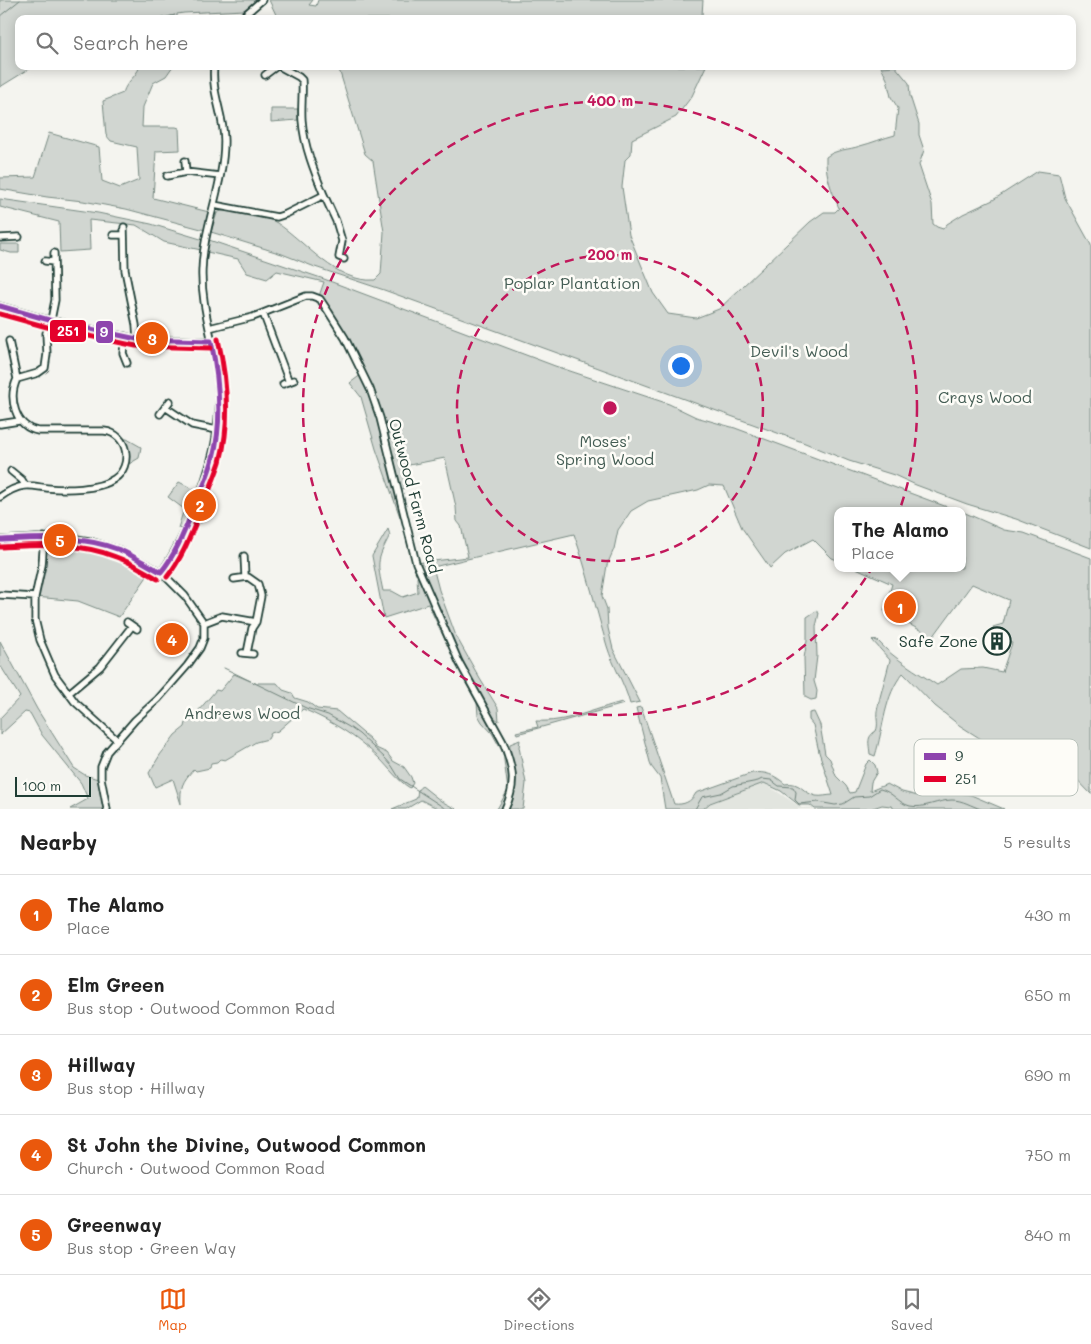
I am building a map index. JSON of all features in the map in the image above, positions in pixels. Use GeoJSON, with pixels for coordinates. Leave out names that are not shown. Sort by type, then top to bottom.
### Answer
{"type":"FeatureCollection","features":[{"type":"Feature","properties":{"kind":"street"},"geometry":{"type":"LineString","coordinates":[[243,15],[262,0]]}},
{"type":"Feature","properties":{"kind":"street"},"geometry":{"type":"LineString","coordinates":[[161,572],[181,539],[200,495],[213,456],[217,430],[218,383],[202,279],[206,241],[220,176],[224,136],[222,116],[214,88],[214,70]]}},
{"type":"Feature","properties":{"kind":"street"},"geometry":{"type":"LineString","coordinates":[[265,75],[272,70]]}},
{"type":"Feature","properties":{"kind":"street"},"geometry":{"type":"LineString","coordinates":[[286,70],[302,80],[302,121],[304,134],[313,169],[336,221],[342,241],[342,258],[332,259]]}},
{"type":"Feature","properties":{"kind":"street"},"geometry":{"type":"LineString","coordinates":[[185,161],[186,172]]}},
{"type":"Feature","properties":{"kind":"street"},"geometry":{"type":"LineString","coordinates":[[167,176],[186,172],[220,176]]}},
{"type":"Feature","properties":{"kind":"street"},"geometry":{"type":"LineString","coordinates":[[214,205],[277,217],[324,195]]}},
{"type":"Feature","properties":{"kind":"street"},"geometry":{"type":"LineString","coordinates":[[124,227],[125,270],[136,324],[137,339]]}},
{"type":"Feature","properties":{"kind":"street"},"geometry":{"type":"LineString","coordinates":[[113,235],[124,235]]}},
{"type":"Feature","properties":{"kind":"street"},"geometry":{"type":"LineString","coordinates":[[0,238],[19,237]]}},
{"type":"Feature","properties":{"kind":"street"},"geometry":{"type":"LineString","coordinates":[[52,320],[54,253]]}},
{"type":"Feature","properties":{"kind":"street"},"geometry":{"type":"LineString","coordinates":[[45,262],[54,262]]}},
{"type":"Feature","properties":{"kind":"street","name":"Outwood Farm Road"},"geometry":{"type":"LineString","coordinates":[[209,328],[235,322],[306,296],[312,296],[320,299],[341,332],[364,376],[380,418],[416,563],[459,662],[509,756],[514,774],[510,797],[505,809]]}},
{"type":"Feature","properties":{"kind":"street"},"geometry":{"type":"LineString","coordinates":[[0,306],[137,339],[212,343]]}},
{"type":"Feature","properties":{"kind":"street"},"geometry":{"type":"LineString","coordinates":[[263,313],[289,382]]}},
{"type":"Feature","properties":{"kind":"street"},"geometry":{"type":"LineString","coordinates":[[17,380],[38,373],[45,368],[47,354],[46,332]]}},
{"type":"Feature","properties":{"kind":"street"},"geometry":{"type":"LineString","coordinates":[[125,336],[123,353],[127,363]]}},
{"type":"Feature","properties":{"kind":"street"},"geometry":{"type":"LineString","coordinates":[[0,497],[25,485],[68,489],[110,482],[124,468],[126,453],[121,438],[109,431],[38,431],[29,428],[19,421],[14,400],[14,386],[17,380],[9,341]]}},
{"type":"Feature","properties":{"kind":"street"},"geometry":{"type":"LineString","coordinates":[[160,414],[170,401]]}},
{"type":"Feature","properties":{"kind":"street"},"geometry":{"type":"LineString","coordinates":[[165,407],[192,425],[217,430]]}},
{"type":"Feature","properties":{"kind":"street"},"geometry":{"type":"LineString","coordinates":[[0,424],[19,421]]}},
{"type":"Feature","properties":{"kind":"street"},"geometry":{"type":"LineString","coordinates":[[11,472],[22,480],[25,485]]}},
{"type":"Feature","properties":{"kind":"street"},"geometry":{"type":"LineString","coordinates":[[44,537],[42,565],[34,596],[35,619],[40,640],[52,668],[69,694],[87,714],[117,740]]}},
{"type":"Feature","properties":{"kind":"street"},"geometry":{"type":"LineString","coordinates":[[0,540],[44,537],[77,538],[107,545],[161,572],[185,596],[204,623],[204,638],[192,660],[107,752],[101,778],[107,809]]}},
{"type":"Feature","properties":{"kind":"street"},"geometry":{"type":"LineString","coordinates":[[244,556],[245,576]]}},
{"type":"Feature","properties":{"kind":"street"},"geometry":{"type":"LineString","coordinates":[[234,580],[245,576],[252,579],[260,589],[261,596],[256,622],[252,628],[247,653]]}},
{"type":"Feature","properties":{"kind":"street"},"geometry":{"type":"LineString","coordinates":[[0,595],[34,596]]}},
{"type":"Feature","properties":{"kind":"street"},"geometry":{"type":"LineString","coordinates":[[204,623],[222,616],[256,622]]}},
{"type":"Feature","properties":{"kind":"street"},"geometry":{"type":"LineString","coordinates":[[69,694],[100,667],[132,625]]}},
{"type":"Feature","properties":{"kind":"shaded area"},"geometry":{"type":"Polygon","coordinates":[[[764,783],[802,808],[834,806],[847,809],[695,809],[764,783]]]}},
{"type":"Feature","properties":{"kind":"green space"},"geometry":{"type":"Polygon","coordinates":[[[0,0],[258,0],[245,10],[177,15],[15,15],[15,70],[28,70],[0,87],[0,0]]]}},
{"type":"Feature","properties":{"kind":"green space"},"geometry":{"type":"Polygon","coordinates":[[[269,0],[313,0],[309,5],[316,6],[318,0],[703,0],[702,15],[276,15],[269,0]]]}},
{"type":"Feature","properties":{"kind":"green space"},"geometry":{"type":"Polygon","coordinates":[[[138,70],[170,70],[166,76],[153,83],[143,107],[142,127],[179,128],[180,150],[156,151],[153,198],[209,212],[205,230],[126,209],[0,189],[0,178],[35,177],[49,133],[99,147],[102,181],[120,188],[139,180],[137,147],[111,141],[106,135],[103,101],[123,93],[138,70]]]}},
{"type":"Feature","properties":{"kind":"green space"},"geometry":{"type":"Polygon","coordinates":[[[339,70],[704,70],[692,96],[676,117],[632,139],[631,154],[625,160],[622,187],[629,235],[653,293],[668,314],[696,318],[719,309],[810,222],[824,212],[835,212],[839,208],[828,177],[826,157],[838,151],[895,135],[898,108],[891,97],[887,79],[882,70],[898,70],[909,83],[910,96],[919,124],[919,135],[924,150],[919,165],[932,204],[933,224],[943,229],[947,224],[963,214],[993,200],[1038,171],[1059,174],[1065,198],[1091,245],[1091,548],[1016,519],[967,504],[894,475],[849,461],[805,443],[384,290],[282,254],[211,232],[217,213],[222,211],[263,217],[277,223],[335,269],[361,279],[375,280],[381,274],[384,232],[373,161],[365,154],[339,70]]]}},
{"type":"Feature","properties":{"kind":"green space"},"geometry":{"type":"Polygon","coordinates":[[[271,109],[298,109],[298,120],[271,122],[271,109]]]}},
{"type":"Feature","properties":{"kind":"green space"},"geometry":{"type":"Polygon","coordinates":[[[0,199],[98,213],[151,224],[204,240],[201,250],[164,242],[136,225],[89,220],[90,250],[60,252],[59,222],[0,207],[0,199]]]}},
{"type":"Feature","properties":{"kind":"green space","name":"Moses' Spring Wood"},"geometry":{"type":"Polygon","coordinates":[[[209,240],[324,279],[555,366],[669,404],[696,417],[735,428],[947,507],[834,507],[834,559],[813,539],[785,554],[770,568],[742,528],[724,486],[709,485],[698,490],[648,501],[631,511],[618,530],[614,549],[607,565],[602,596],[607,609],[608,628],[613,649],[640,702],[630,704],[607,646],[574,534],[433,567],[439,590],[456,636],[498,708],[499,721],[488,713],[509,755],[510,744],[520,740],[519,747],[526,783],[523,809],[497,809],[508,790],[503,753],[492,733],[478,715],[477,703],[428,604],[384,618],[372,556],[388,529],[390,535],[379,562],[383,591],[392,591],[403,597],[418,592],[417,578],[419,571],[416,563],[468,557],[461,526],[457,521],[456,507],[445,458],[404,466],[405,488],[397,490],[402,516],[400,517],[376,449],[361,397],[350,383],[362,374],[370,389],[347,335],[319,296],[324,282],[277,271],[267,279],[247,273],[238,259],[207,252],[209,240]]]}},
{"type":"Feature","properties":{"kind":"green space"},"geometry":{"type":"Polygon","coordinates":[[[0,244],[19,244],[19,253],[0,250],[0,244]]]}},
{"type":"Feature","properties":{"kind":"green space"},"geometry":{"type":"Polygon","coordinates":[[[121,439],[127,439],[141,447],[139,458],[124,467],[126,461],[121,439]]]}},
{"type":"Feature","properties":{"kind":"green space"},"geometry":{"type":"Polygon","coordinates":[[[179,482],[201,493],[200,496],[207,499],[214,507],[209,515],[191,532],[178,528],[184,509],[168,497],[179,482]]]}},
{"type":"Feature","properties":{"kind":"green space"},"geometry":{"type":"Polygon","coordinates":[[[966,513],[1004,530],[1024,533],[1091,558],[1091,794],[1078,780],[1078,739],[981,739],[935,706],[903,673],[888,702],[875,756],[870,754],[869,741],[877,728],[877,711],[890,660],[872,640],[878,641],[898,659],[937,685],[961,669],[983,668],[1002,672],[1012,643],[994,633],[993,627],[1003,624],[1009,600],[972,584],[933,637],[884,611],[892,584],[865,572],[966,572],[966,513]]]}},
{"type":"Feature","properties":{"kind":"green space"},"geometry":{"type":"Polygon","coordinates":[[[44,537],[107,545],[153,568],[119,617],[78,601],[35,597],[44,537]]]}},
{"type":"Feature","properties":{"kind":"green space"},"geometry":{"type":"Polygon","coordinates":[[[816,611],[819,613],[816,627],[817,656],[814,681],[817,691],[816,699],[811,700],[805,697],[804,658],[807,641],[807,617],[816,611]]]}},
{"type":"Feature","properties":{"kind":"green space"},"geometry":{"type":"Polygon","coordinates":[[[0,641],[37,709],[74,768],[85,775],[98,779],[104,809],[70,809],[88,799],[81,783],[42,735],[30,713],[25,712],[0,735],[0,718],[20,697],[0,665],[0,641]]]}},
{"type":"Feature","properties":{"kind":"green space","name":"Andrews Wood"},"geometry":{"type":"Polygon","coordinates":[[[234,674],[255,683],[277,683],[283,690],[292,693],[295,698],[308,702],[317,709],[337,711],[370,739],[376,748],[387,753],[393,761],[404,767],[413,783],[410,788],[397,778],[371,750],[353,736],[334,724],[303,709],[278,731],[271,733],[268,739],[256,742],[225,760],[220,759],[217,762],[211,763],[210,768],[196,771],[194,769],[183,785],[181,804],[173,779],[155,787],[149,773],[175,735],[185,727],[187,718],[199,710],[216,690],[220,691],[234,674]]]}},
{"type":"Feature","properties":{"kind":"green space"},"geometry":{"type":"Polygon","coordinates":[[[622,702],[624,704],[517,734],[516,732],[538,727],[536,721],[569,718],[622,702]]]}},
{"type":"Feature","properties":{"kind":"green space"},"geometry":{"type":"Polygon","coordinates":[[[641,707],[674,804],[684,803],[692,799],[696,793],[752,773],[770,774],[785,784],[795,784],[816,796],[833,795],[819,752],[813,725],[809,720],[809,713],[814,712],[820,725],[825,754],[830,759],[836,776],[850,793],[855,792],[866,764],[870,760],[875,765],[877,772],[871,782],[870,791],[887,784],[914,796],[973,796],[1004,809],[895,809],[891,806],[882,805],[870,809],[815,809],[810,805],[799,805],[781,791],[764,783],[710,803],[703,809],[665,809],[660,778],[651,766],[636,708],[641,707]]]}},
{"type":"Feature","properties":{"kind":"green space"},"geometry":{"type":"Polygon","coordinates":[[[422,786],[441,801],[456,809],[439,809],[421,800],[406,809],[392,809],[416,799],[418,791],[422,786]]]}},
{"type":"Feature","properties":{"kind":"waterway"},"geometry":{"type":"LineString","coordinates":[[0,16],[20,0]]}},
{"type":"Feature","properties":{"kind":"waterway"},"geometry":{"type":"LineString","coordinates":[[224,668],[306,708],[328,715],[349,727],[385,758],[400,779],[446,809]]}},
{"type":"Feature","properties":{"kind":"waterway"},"geometry":{"type":"LineString","coordinates":[[695,809],[702,797],[721,793],[733,786],[762,779],[771,780],[779,786],[793,787],[796,792],[795,800],[799,804],[818,802],[835,805],[843,804],[854,797],[869,796],[880,789],[915,807],[956,800],[981,809]]}},
{"type":"Feature","properties":{"kind":"transit line","name":"9"},"geometry":{"type":"LineString","coordinates":[[0,306],[49,320],[137,339],[211,341]]}},
{"type":"Feature","properties":{"kind":"transit line","name":"251"},"geometry":{"type":"LineString","coordinates":[[0,314],[47,327],[136,346],[211,348]]}},
{"type":"Feature","properties":{"kind":"transit line","name":"251"},"geometry":{"type":"LineString","coordinates":[[167,577],[189,539],[220,462],[226,432],[227,400],[224,369],[218,339]]}},
{"type":"Feature","properties":{"kind":"transit line","name":"9"},"geometry":{"type":"LineString","coordinates":[[161,572],[175,552],[209,473],[213,458],[218,429],[219,400],[211,341]]}},
{"type":"Feature","properties":{"kind":"transit line","name":"9"},"geometry":{"type":"LineString","coordinates":[[0,540],[60,539],[90,542],[120,550],[161,572]]}},
{"type":"Feature","properties":{"kind":"transit line","name":"251"},"geometry":{"type":"LineString","coordinates":[[0,547],[59,546],[88,549],[122,559],[158,579]]}},
{"type":"Feature","properties":{"kind":"place","name":"Hillway"},"geometry":{"type":"Point","coordinates":[152,338]}},
{"type":"Feature","properties":{"kind":"place","name":"Elm Green"},"geometry":{"type":"Point","coordinates":[200,505]}},
{"type":"Feature","properties":{"kind":"place","name":"Greenway"},"geometry":{"type":"Point","coordinates":[60,540]}},
{"type":"Feature","properties":{"kind":"place","name":"The Alamo"},"geometry":{"type":"Point","coordinates":[900,607]}},
{"type":"Feature","properties":{"kind":"place","name":"St John the Divine, Outwood Common"},"geometry":{"type":"Point","coordinates":[172,639]}},
{"type":"Feature","properties":{"kind":"place","name":"Safe Zone"},"geometry":{"type":"Point","coordinates":[997,641]}},
{"type":"Feature","properties":{"kind":"park label","name":"Poplar Plantation"},"geometry":{"type":"Point","coordinates":[572,283]}},
{"type":"Feature","properties":{"kind":"park label","name":"Devil's Wood"},"geometry":{"type":"Point","coordinates":[799,351]}},
{"type":"Feature","properties":{"kind":"park label","name":"Crays Wood"},"geometry":{"type":"Point","coordinates":[985,397]}}]}
